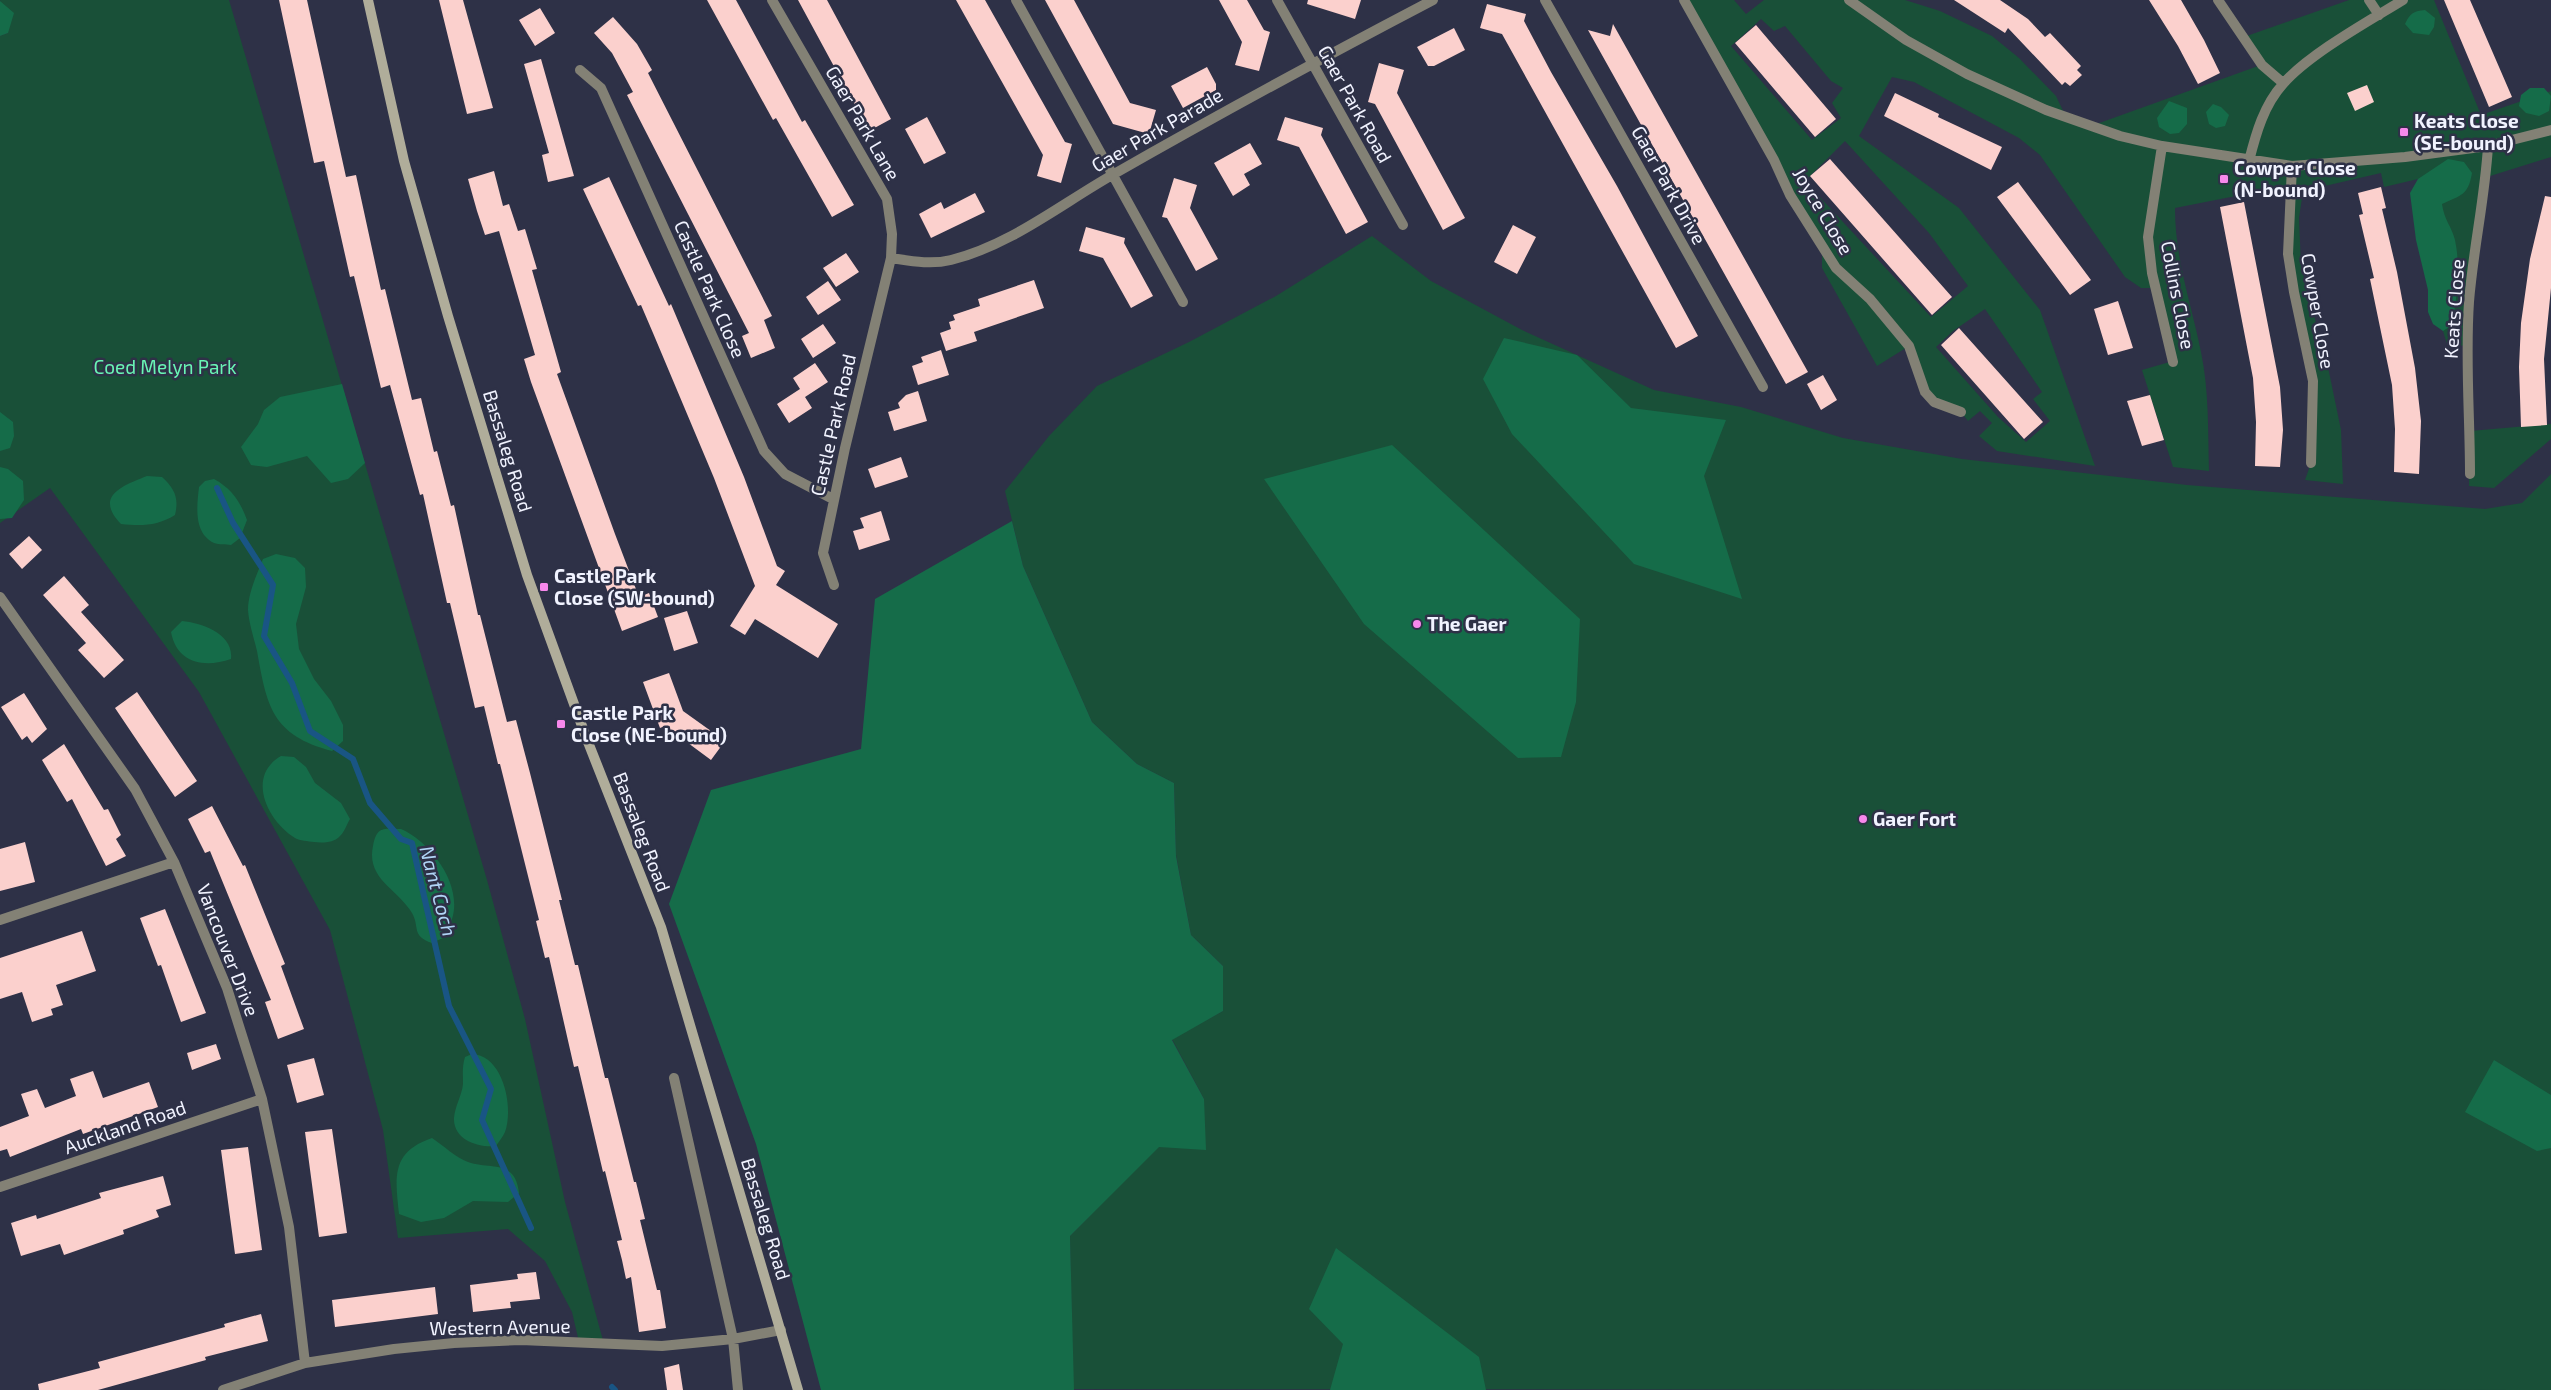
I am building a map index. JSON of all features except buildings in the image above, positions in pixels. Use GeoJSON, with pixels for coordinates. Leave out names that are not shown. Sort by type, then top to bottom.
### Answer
{"type":"FeatureCollection","features":[{"type":"Feature","properties":{"kind":"street","name":"Bassaleg Road"},"geometry":{"type":"LineString","coordinates":[[368,0],[407,170],[450,325],[527,575],[586,737],[661,927],[798,1390]]}},
{"type":"Feature","properties":{"kind":"street","name":"Gaer Park Lane"},"geometry":{"type":"LineString","coordinates":[[772,0],[886,198],[892,234],[891,258],[887,272]]}},
{"type":"Feature","properties":{"kind":"street"},"geometry":{"type":"LineString","coordinates":[[1016,0],[1183,302]]}},
{"type":"Feature","properties":{"kind":"street","name":"Gaer Park Road"},"geometry":{"type":"LineString","coordinates":[[1277,0],[1403,225]]}},
{"type":"Feature","properties":{"kind":"street","name":"Gaer Park Parade"},"geometry":{"type":"LineString","coordinates":[[891,258],[923,263],[950,260],[981,250],[1015,234],[1113,175],[1312,63],[1433,0]]}},
{"type":"Feature","properties":{"kind":"street","name":"Gaer Park Drive"},"geometry":{"type":"LineString","coordinates":[[1545,0],[1763,387]]}},
{"type":"Feature","properties":{"kind":"street","name":"Joyce Close"},"geometry":{"type":"LineString","coordinates":[[1684,0],[1774,160],[1790,195],[1836,268],[1870,299],[1909,346],[1925,392],[1934,402],[1961,412]]}},
{"type":"Feature","properties":{"kind":"street"},"geometry":{"type":"LineString","coordinates":[[1849,0],[1906,40],[1967,74],[2046,110],[2120,136],[2162,146],[2292,166],[2405,157],[2488,146],[2551,130]]}},
{"type":"Feature","properties":{"kind":"street"},"geometry":{"type":"LineString","coordinates":[[2218,0],[2241,38],[2262,65],[2283,83]]}},
{"type":"Feature","properties":{"kind":"street"},"geometry":{"type":"LineString","coordinates":[[2368,0],[2379,15]]}},
{"type":"Feature","properties":{"kind":"street"},"geometry":{"type":"LineString","coordinates":[[2249,160],[2256,133],[2267,108],[2283,83],[2313,59],[2404,0]]}},
{"type":"Feature","properties":{"kind":"street","name":"Castle Park Close"},"geometry":{"type":"LineString","coordinates":[[580,70],[601,88],[764,450],[785,474],[833,499]]}},
{"type":"Feature","properties":{"kind":"street","name":"Collins Close"},"geometry":{"type":"LineString","coordinates":[[2162,146],[2148,237],[2153,280],[2173,362]]}},
{"type":"Feature","properties":{"kind":"street","name":"Keats Close"},"geometry":{"type":"LineString","coordinates":[[2470,474],[2467,346],[2469,301],[2486,177],[2488,146]]}},
{"type":"Feature","properties":{"kind":"street","name":"Cowper Close"},"geometry":{"type":"LineString","coordinates":[[2292,166],[2288,254],[2313,381],[2311,463]]}},
{"type":"Feature","properties":{"kind":"street","name":"Castle Park Road"},"geometry":{"type":"LineString","coordinates":[[834,585],[823,553],[833,499],[887,272]]}},
{"type":"Feature","properties":{"kind":"street","name":"Vancouver Drive"},"geometry":{"type":"LineString","coordinates":[[0,597],[134,789],[174,862],[228,988],[262,1099],[289,1227],[305,1363]]}},
{"type":"Feature","properties":{"kind":"street"},"geometry":{"type":"LineString","coordinates":[[0,920],[174,862]]}},
{"type":"Feature","properties":{"kind":"street"},"geometry":{"type":"LineString","coordinates":[[674,1078],[733,1340],[738,1390]]}},
{"type":"Feature","properties":{"kind":"street","name":"Auckland Road"},"geometry":{"type":"LineString","coordinates":[[0,1187],[262,1099]]}},
{"type":"Feature","properties":{"kind":"street","name":"Western Avenue"},"geometry":{"type":"LineString","coordinates":[[223,1390],[305,1363],[454,1343],[521,1340],[662,1346],[733,1340],[781,1330]]}},
{"type":"Feature","properties":{"kind":"green space","name":"Coed Melyn Park"},"geometry":{"type":"Polygon","coordinates":[[[0,0],[229,0],[487,880],[525,1019],[565,1202],[604,1344],[579,1342],[572,1312],[545,1261],[508,1229],[398,1238],[383,1130],[330,930],[199,692],[50,488],[0,523],[0,36],[8,33],[0,0]]]}},
{"type":"Feature","properties":{"kind":"green space"},"geometry":{"type":"Polygon","coordinates":[[[1684,0],[1734,0],[1746,14],[1764,0],[1905,0],[1940,11],[1992,36],[2019,58],[2056,96],[2066,117],[2091,126],[2261,65],[2241,38],[2349,0],[2434,0],[2481,115],[2551,91],[2551,157],[2487,177],[2467,346],[2447,344],[2440,321],[2418,179],[2384,187],[2381,173],[2303,191],[2299,218],[2301,266],[2329,372],[2341,430],[2343,484],[2305,480],[2311,463],[2313,381],[2294,292],[2291,194],[2246,194],[2175,208],[2178,245],[2184,281],[2204,366],[2208,411],[2209,471],[2173,467],[2142,370],[2173,361],[2155,288],[2141,288],[2125,277],[2040,155],[2019,138],[1914,82],[1892,77],[1859,136],[1959,208],[2040,310],[2095,466],[1997,451],[1979,436],[1992,423],[1980,411],[1968,421],[1961,412],[1934,402],[1909,346],[1877,366],[1822,268],[1822,247],[1684,0]],[[1761,19],[1731,46],[1812,140],[1841,118],[1832,103],[1843,88],[1831,81],[1785,26],[1774,31],[1761,19]],[[1845,141],[1805,181],[1931,317],[1968,286],[1929,233],[1845,141]],[[1985,309],[1953,331],[1936,347],[1998,417],[2026,442],[2050,421],[2033,399],[2042,392],[1985,309]]]}},
{"type":"Feature","properties":{"kind":"green space"},"geometry":{"type":"Polygon","coordinates":[[[0,1],[14,13],[8,33],[0,36],[0,1]]]}},
{"type":"Feature","properties":{"kind":"green space"},"geometry":{"type":"Polygon","coordinates":[[[2425,10],[2435,18],[2434,27],[2429,35],[2413,33],[2405,24],[2407,20],[2413,13],[2425,10]]]}},
{"type":"Feature","properties":{"kind":"green space"},"geometry":{"type":"Polygon","coordinates":[[[2530,88],[2544,88],[2551,96],[2549,111],[2539,116],[2526,113],[2519,106],[2521,95],[2530,88]]]}},
{"type":"Feature","properties":{"kind":"green space"},"geometry":{"type":"Polygon","coordinates":[[[2169,101],[2187,108],[2187,124],[2179,133],[2170,134],[2159,127],[2157,118],[2169,101]]]}},
{"type":"Feature","properties":{"kind":"green space"},"geometry":{"type":"Polygon","coordinates":[[[2213,104],[2221,107],[2229,115],[2225,126],[2216,128],[2209,124],[2206,112],[2213,104]]]}},
{"type":"Feature","properties":{"kind":"green space"},"geometry":{"type":"Polygon","coordinates":[[[2448,159],[2464,162],[2472,173],[2466,191],[2442,204],[2444,215],[2455,240],[2458,272],[2452,325],[2443,331],[2433,324],[2428,312],[2428,290],[2416,240],[2410,193],[2418,179],[2448,159]]]}},
{"type":"Feature","properties":{"kind":"green space","name":"Gaer Fort"},"geometry":{"type":"Polygon","coordinates":[[[1372,236],[1431,281],[1522,330],[1654,390],[1741,407],[1843,438],[1962,459],[2187,485],[2485,509],[2522,503],[2551,474],[2551,1390],[1073,1389],[1070,1236],[1204,1099],[1172,1039],[1223,1011],[1223,966],[1191,935],[1176,855],[1174,783],[1137,764],[1092,722],[1023,566],[1005,491],[1049,436],[1097,386],[1189,342],[1276,296],[1372,236]]]}},
{"type":"Feature","properties":{"kind":"green space"},"geometry":{"type":"Polygon","coordinates":[[[1504,338],[1577,355],[1631,408],[1726,420],[1704,476],[1742,599],[1634,564],[1512,434],[1483,379],[1504,338]]]}},
{"type":"Feature","properties":{"kind":"green space"},"geometry":{"type":"Polygon","coordinates":[[[342,384],[365,463],[348,479],[331,483],[307,456],[267,467],[251,465],[241,447],[258,424],[264,410],[280,397],[342,384]]]}},
{"type":"Feature","properties":{"kind":"green space"},"geometry":{"type":"Polygon","coordinates":[[[0,412],[13,422],[14,436],[10,448],[0,451],[0,412]]]}},
{"type":"Feature","properties":{"kind":"green space"},"geometry":{"type":"Polygon","coordinates":[[[2551,424],[2551,439],[2494,488],[2469,486],[2470,431],[2551,424]]]}},
{"type":"Feature","properties":{"kind":"green space"},"geometry":{"type":"Polygon","coordinates":[[[1392,445],[1580,619],[1576,702],[1561,757],[1518,758],[1364,624],[1264,479],[1392,445]]]}},
{"type":"Feature","properties":{"kind":"green space"},"geometry":{"type":"Polygon","coordinates":[[[0,467],[8,469],[23,481],[24,500],[12,518],[0,519],[0,467]]]}},
{"type":"Feature","properties":{"kind":"green space"},"geometry":{"type":"Polygon","coordinates":[[[147,476],[162,477],[173,490],[176,499],[175,515],[149,524],[121,524],[113,514],[110,506],[111,499],[121,488],[147,476]]]}},
{"type":"Feature","properties":{"kind":"green space"},"geometry":{"type":"Polygon","coordinates":[[[214,479],[235,496],[247,520],[240,538],[231,545],[214,543],[207,538],[199,526],[197,510],[199,487],[205,481],[214,479]]]}},
{"type":"Feature","properties":{"kind":"green space"},"geometry":{"type":"Polygon","coordinates":[[[1012,521],[1023,566],[1092,722],[1137,764],[1174,783],[1176,856],[1191,935],[1223,966],[1223,1011],[1172,1040],[1204,1099],[1206,1150],[1159,1147],[1070,1236],[1074,1390],[821,1390],[756,1144],[669,904],[711,790],[861,749],[875,599],[1012,521]]]}},
{"type":"Feature","properties":{"kind":"green space"},"geometry":{"type":"Polygon","coordinates":[[[276,554],[295,558],[305,568],[306,587],[296,624],[299,649],[314,679],[331,701],[343,725],[343,741],[332,751],[296,736],[285,727],[269,703],[264,688],[249,620],[248,604],[253,584],[263,559],[276,554]]]}},
{"type":"Feature","properties":{"kind":"green space"},"geometry":{"type":"Polygon","coordinates":[[[182,621],[199,624],[215,631],[231,650],[231,659],[221,662],[202,663],[186,657],[174,643],[171,632],[182,621]]]}},
{"type":"Feature","properties":{"kind":"green space"},"geometry":{"type":"Polygon","coordinates":[[[281,756],[294,757],[306,767],[315,783],[341,803],[350,819],[343,833],[337,838],[324,842],[299,840],[276,821],[264,798],[263,786],[264,775],[270,765],[281,756]]]}},
{"type":"Feature","properties":{"kind":"green space"},"geometry":{"type":"Polygon","coordinates":[[[385,829],[401,829],[412,835],[433,854],[449,879],[453,892],[454,906],[450,926],[445,937],[432,943],[421,937],[417,931],[412,913],[385,883],[374,867],[372,857],[373,846],[379,832],[385,829]]]}},
{"type":"Feature","properties":{"kind":"green space"},"geometry":{"type":"Polygon","coordinates":[[[472,1054],[483,1057],[492,1063],[503,1084],[507,1097],[507,1122],[504,1134],[496,1146],[482,1146],[468,1141],[462,1137],[455,1126],[454,1118],[463,1084],[464,1061],[465,1057],[472,1054]]]}},
{"type":"Feature","properties":{"kind":"green space"},"geometry":{"type":"Polygon","coordinates":[[[2494,1060],[2551,1095],[2551,1148],[2537,1151],[2465,1112],[2494,1060]]]}},
{"type":"Feature","properties":{"kind":"green space"},"geometry":{"type":"Polygon","coordinates":[[[432,1138],[463,1160],[507,1170],[517,1182],[519,1193],[508,1202],[473,1201],[444,1218],[421,1222],[399,1214],[397,1177],[402,1158],[419,1144],[432,1138]]]}},
{"type":"Feature","properties":{"kind":"green space"},"geometry":{"type":"Polygon","coordinates":[[[1336,1248],[1479,1357],[1486,1390],[1330,1390],[1343,1344],[1309,1309],[1336,1248]]]}},
{"type":"Feature","properties":{"kind":"waterway","name":"Nant Coch"},"geometry":{"type":"LineString","coordinates":[[217,488],[233,523],[273,585],[264,636],[292,683],[310,731],[353,759],[370,803],[401,839],[412,843],[449,1006],[491,1089],[482,1120],[531,1228]]}},
{"type":"Feature","properties":{"kind":"waterway","name":"Nant Coch"},"geometry":{"type":"LineString","coordinates":[[612,1387],[615,1390]]}},
{"type":"Feature","properties":{"kind":"place","name":"Keats Close (SE-bound)"},"geometry":{"type":"Point","coordinates":[2404,132]}},
{"type":"Feature","properties":{"kind":"place","name":"Cowper Close (N-bound)"},"geometry":{"type":"Point","coordinates":[2224,179]}},
{"type":"Feature","properties":{"kind":"place","name":"Castle Park Close (SW-bound)"},"geometry":{"type":"Point","coordinates":[544,587]}},
{"type":"Feature","properties":{"kind":"place","name":"The Gaer"},"geometry":{"type":"Point","coordinates":[1417,624]}},
{"type":"Feature","properties":{"kind":"place","name":"Castle Park Close (NE-bound)"},"geometry":{"type":"Point","coordinates":[561,724]}},
{"type":"Feature","properties":{"kind":"place","name":"Gaer Fort"},"geometry":{"type":"Point","coordinates":[1863,819]}}]}
